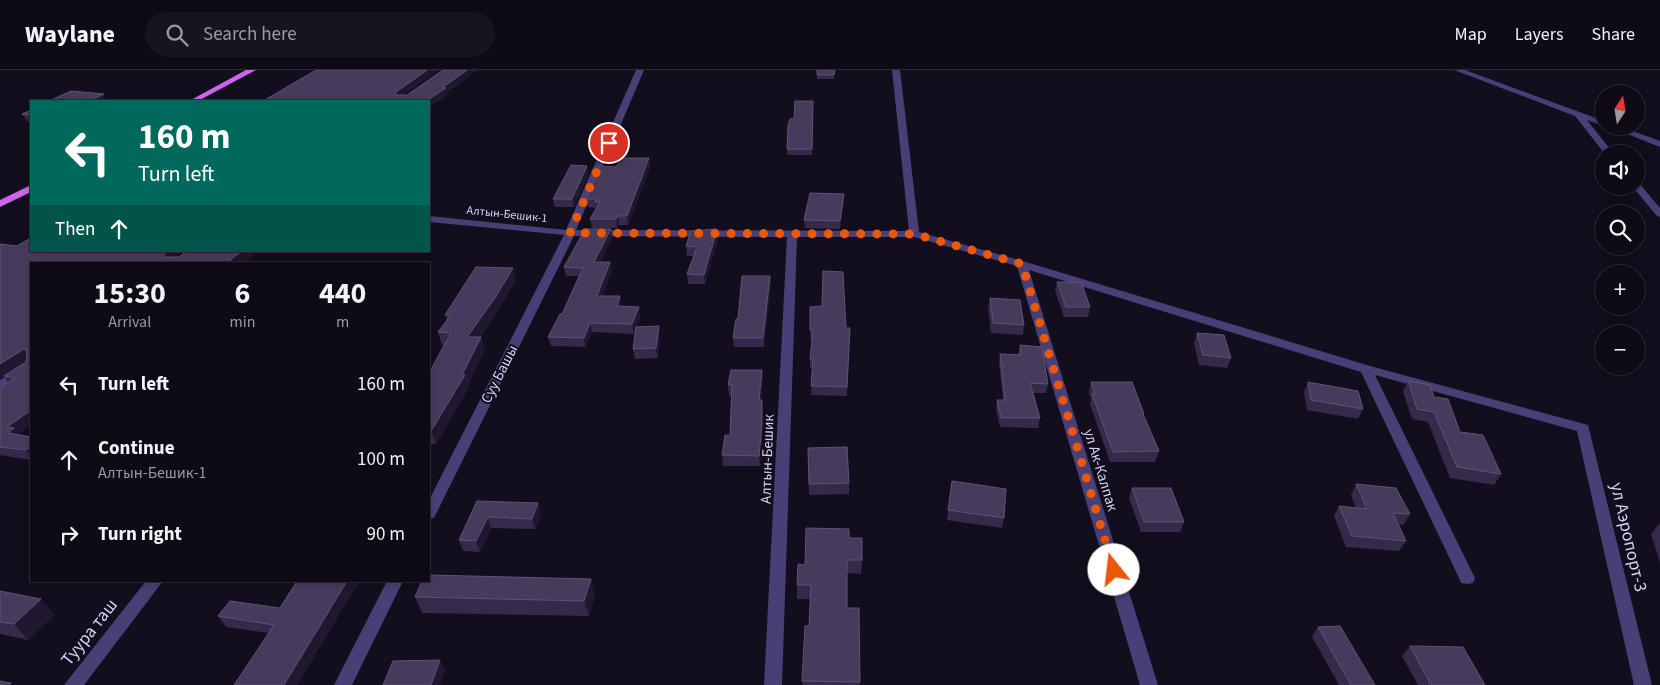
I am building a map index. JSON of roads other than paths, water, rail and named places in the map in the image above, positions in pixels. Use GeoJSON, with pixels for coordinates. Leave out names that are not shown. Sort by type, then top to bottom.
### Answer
{"type":"FeatureCollection","features":[{"type":"Feature","properties":{"kind":"main road"},"geometry":{"type":"LineString","coordinates":[[195,100],[252,70]]}},
{"type":"Feature","properties":{"kind":"main road"},"geometry":{"type":"LineString","coordinates":[[0,204],[30,189]]}},
{"type":"Feature","properties":{"kind":"street","name":"Суу Башы"},"geometry":{"type":"LineString","coordinates":[[430,512],[570,233],[640,70]]}},
{"type":"Feature","properties":{"kind":"street"},"geometry":{"type":"LineString","coordinates":[[896,70],[914,234]]}},
{"type":"Feature","properties":{"kind":"street"},"geometry":{"type":"LineString","coordinates":[[1458,70],[1595,121]]}},
{"type":"Feature","properties":{"kind":"street"},"geometry":{"type":"LineString","coordinates":[[1576,114],[1602,145]]}},
{"type":"Feature","properties":{"kind":"street"},"geometry":{"type":"LineString","coordinates":[[1636,135],[1660,144]]}},
{"type":"Feature","properties":{"kind":"street"},"geometry":{"type":"LineString","coordinates":[[1644,195],[1660,214]]}},
{"type":"Feature","properties":{"kind":"street","name":"Алтын-Бешик-1"},"geometry":{"type":"LineString","coordinates":[[430,219],[570,233],[914,234],[1022,264],[1366,369],[1583,428]]}},
{"type":"Feature","properties":{"kind":"street","name":"Алтын-Бешик"},"geometry":{"type":"LineString","coordinates":[[773,685],[792,234]]}},
{"type":"Feature","properties":{"kind":"street","name":"ул Ак-Калпак"},"geometry":{"type":"LineString","coordinates":[[1022,264],[1149,685]]}},
{"type":"Feature","properties":{"kind":"street"},"geometry":{"type":"LineString","coordinates":[[0,386],[30,365]]}},
{"type":"Feature","properties":{"kind":"street"},"geometry":{"type":"LineString","coordinates":[[1366,369],[1467,578]]}},
{"type":"Feature","properties":{"kind":"street","name":"ул Аэропорт-3"},"geometry":{"type":"LineString","coordinates":[[1583,428],[1643,685]]}},
{"type":"Feature","properties":{"kind":"street","name":"Туура таш"},"geometry":{"type":"LineString","coordinates":[[73,685],[154,582]]}},
{"type":"Feature","properties":{"kind":"street"},"geometry":{"type":"LineString","coordinates":[[343,685],[394,582]]}}]}
